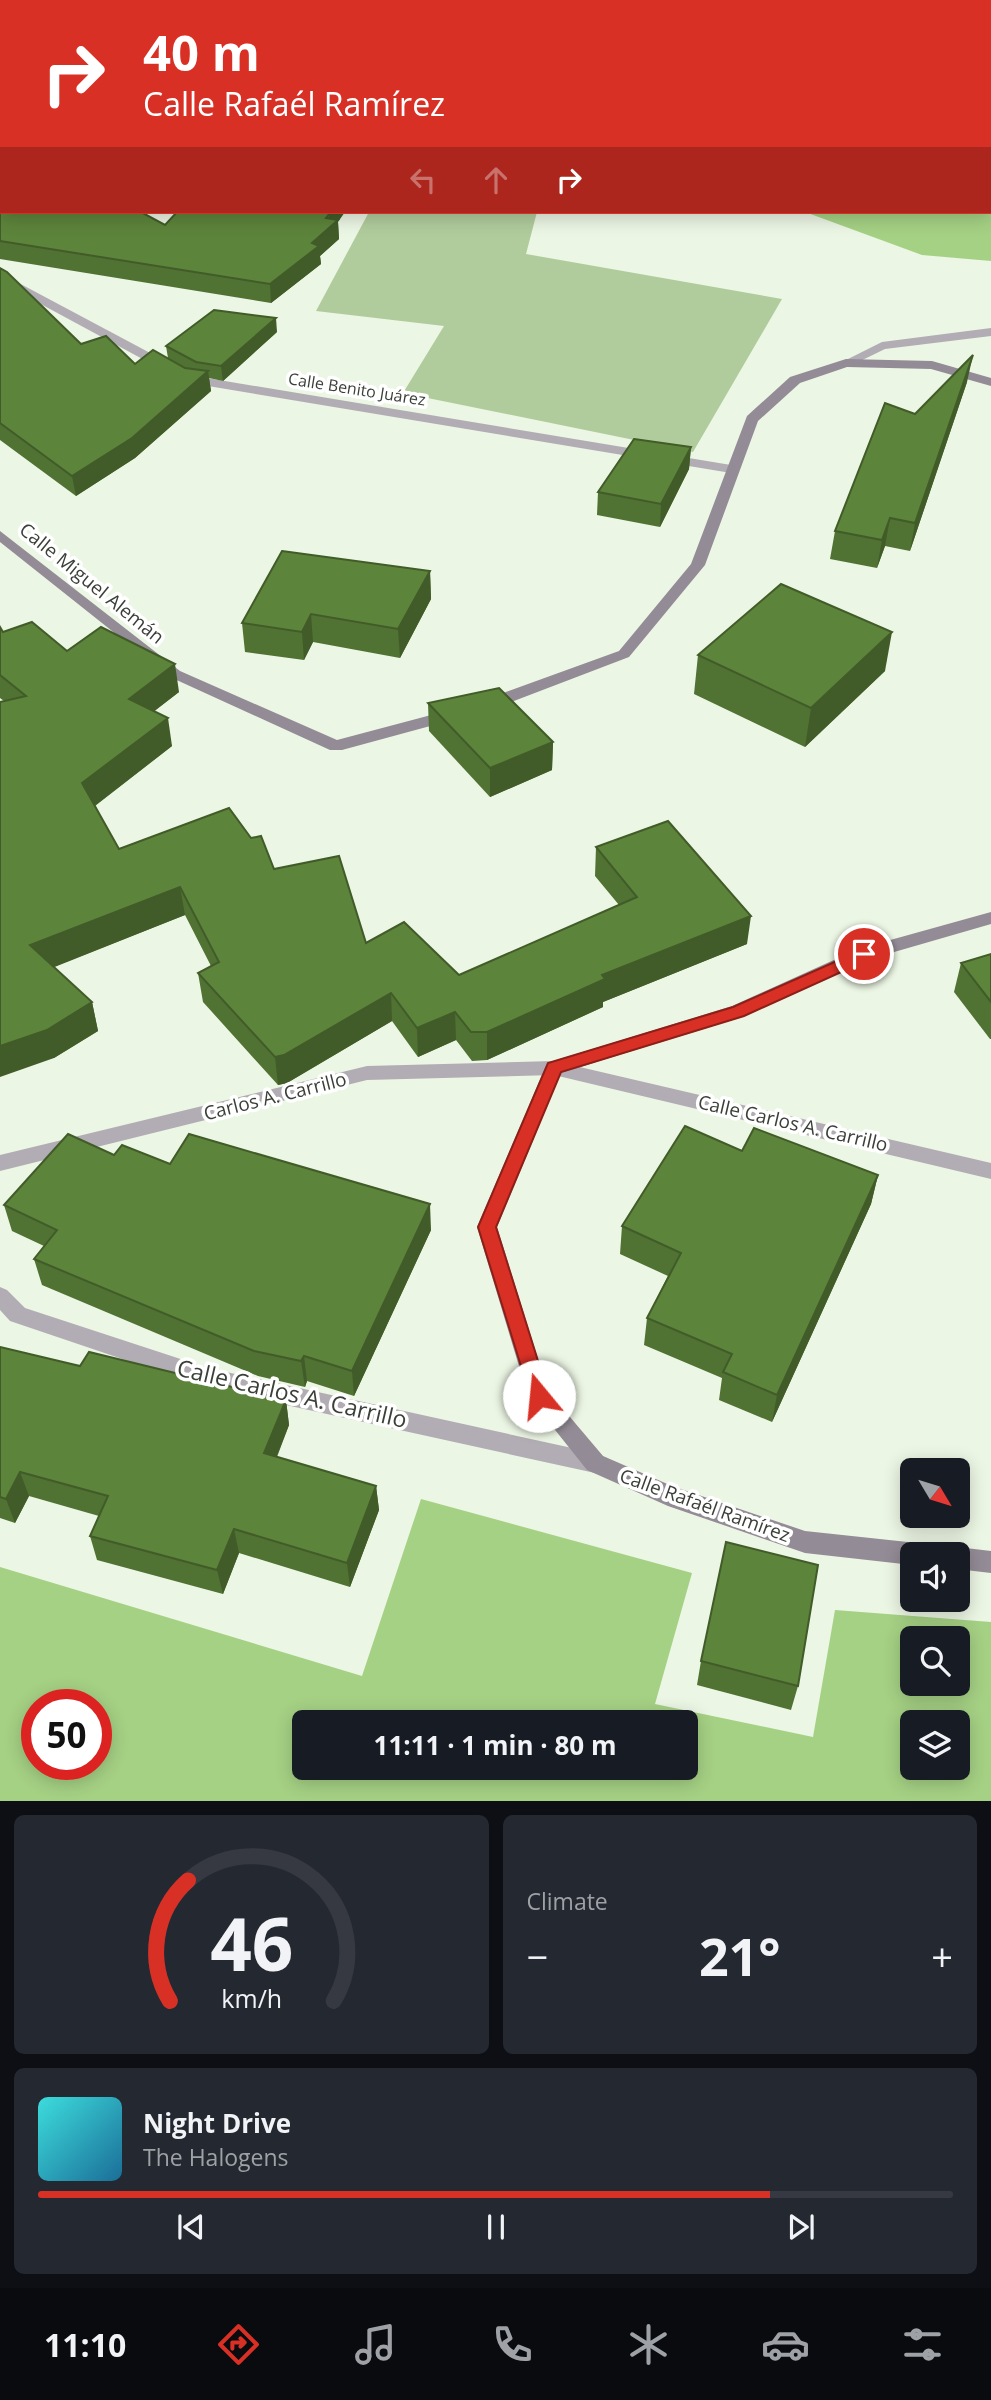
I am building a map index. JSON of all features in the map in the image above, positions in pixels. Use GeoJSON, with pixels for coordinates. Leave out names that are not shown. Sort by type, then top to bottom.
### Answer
{"type":"FeatureCollection","features":[{"type":"Feature","properties":{"kind":"main road","name":"Calle Miguel Alemán"},"geometry":{"type":"LineString","coordinates":[[0,535],[175,674],[336,746],[469,710],[624,654],[698,565],[731,469],[752,419],[795,380],[846,363]]}},
{"type":"Feature","properties":{"kind":"main road"},"geometry":{"type":"LineString","coordinates":[[846,363],[932,365],[991,382]]}},
{"type":"Feature","properties":{"kind":"main road"},"geometry":{"type":"LineString","coordinates":[[554,1068],[738,1011],[864,954],[991,918]]}},
{"type":"Feature","properties":{"kind":"main road","name":"Calle Rafaél Ramírez"},"geometry":{"type":"LineString","coordinates":[[554,1068],[487,1227],[539,1396],[595,1463],[668,1495],[805,1542],[900,1552]]}},
{"type":"Feature","properties":{"kind":"main road"},"geometry":{"type":"LineString","coordinates":[[970,1560],[991,1562]]}},
{"type":"Feature","properties":{"kind":"street","name":"Calle Benito Juárez"},"geometry":{"type":"LineString","coordinates":[[0,277],[194,382],[731,469]]}},
{"type":"Feature","properties":{"kind":"street"},"geometry":{"type":"LineString","coordinates":[[846,363],[882,346],[991,332]]}},
{"type":"Feature","properties":{"kind":"street","name":"Carlos A. Carrillo"},"geometry":{"type":"LineString","coordinates":[[0,1163],[367,1073],[554,1068]]}},
{"type":"Feature","properties":{"kind":"street","name":"Calle Carlos A. Carrillo"},"geometry":{"type":"LineString","coordinates":[[554,1068],[991,1171]]}},
{"type":"Feature","properties":{"kind":"street","name":"Calle Carlos A. Carrillo"},"geometry":{"type":"LineString","coordinates":[[0,1296],[18,1315],[208,1378],[595,1463]]}},
{"type":"Feature","properties":{"kind":"green space"},"geometry":{"type":"Polygon","coordinates":[[[368,214],[536,214],[526,254],[782,299],[693,452],[403,393],[444,326],[316,311],[368,214]]]}},
{"type":"Feature","properties":{"kind":"green space"},"geometry":{"type":"Polygon","coordinates":[[[810,214],[991,214],[991,261],[922,255],[810,214]]]}},
{"type":"Feature","properties":{"kind":"green space"},"geometry":{"type":"Polygon","coordinates":[[[421,1499],[692,1573],[655,1704],[684,1710],[292,1710],[292,1780],[698,1780],[698,1713],[813,1737],[835,1610],[991,1622],[991,1801],[0,1801],[0,1567],[362,1676],[421,1499]]]}},
{"type":"Feature","properties":{"kind":"building"},"geometry":{"type":"Polygon","coordinates":[[[0,214],[145,214],[165,225],[175,214],[329,214],[326,218],[338,220],[312,243],[319,246],[270,284],[0,241],[0,214]]]}},
{"type":"Feature","properties":{"kind":"building"},"geometry":{"type":"Polygon","coordinates":[[[0,268],[81,344],[106,336],[135,364],[153,350],[185,368],[208,371],[132,438],[72,476],[0,423],[0,268]]]}},
{"type":"Feature","properties":{"kind":"building"},"geometry":{"type":"Polygon","coordinates":[[[214,310],[276,318],[221,366],[196,362],[166,346],[214,310]]]}},
{"type":"Feature","properties":{"kind":"building"},"geometry":{"type":"Polygon","coordinates":[[[973,355],[915,523],[890,518],[882,540],[835,531],[885,403],[915,414],[973,355]]]}},
{"type":"Feature","properties":{"kind":"building"},"geometry":{"type":"Polygon","coordinates":[[[634,439],[691,447],[661,504],[598,492],[634,439]]]}},
{"type":"Feature","properties":{"kind":"building"},"geometry":{"type":"Polygon","coordinates":[[[282,551],[430,571],[398,629],[311,614],[302,632],[242,623],[282,551]]]}},
{"type":"Feature","properties":{"kind":"building"},"geometry":{"type":"Polygon","coordinates":[[[781,584],[892,632],[811,708],[698,655],[781,584]]]}},
{"type":"Feature","properties":{"kind":"building"},"geometry":{"type":"Polygon","coordinates":[[[32,622],[67,651],[101,627],[175,664],[129,699],[168,718],[82,783],[119,849],[229,808],[251,838],[261,836],[274,869],[339,856],[366,943],[404,922],[459,975],[637,897],[596,847],[668,821],[751,916],[602,975],[605,979],[487,1032],[471,1032],[455,1012],[417,1028],[391,993],[284,1055],[275,1057],[198,973],[219,962],[180,887],[30,945],[92,1002],[47,1030],[0,1046],[0,702],[26,696],[0,675],[0,627],[3,632],[32,622]]]}},
{"type":"Feature","properties":{"kind":"building"},"geometry":{"type":"Polygon","coordinates":[[[499,688],[553,742],[490,768],[428,703],[499,688]]]}},
{"type":"Feature","properties":{"kind":"building"},"geometry":{"type":"Polygon","coordinates":[[[991,954],[991,1002],[961,963],[991,954]]]}},
{"type":"Feature","properties":{"kind":"building"},"geometry":{"type":"Polygon","coordinates":[[[685,1126],[742,1151],[754,1128],[878,1175],[777,1395],[723,1372],[732,1354],[647,1318],[681,1253],[622,1226],[685,1126]]]}},
{"type":"Feature","properties":{"kind":"building"},"geometry":{"type":"Polygon","coordinates":[[[68,1134],[114,1155],[122,1145],[170,1164],[189,1134],[430,1204],[352,1371],[304,1356],[301,1361],[254,1351],[34,1259],[57,1230],[4,1205],[68,1134]]]}},
{"type":"Feature","properties":{"kind":"building"},"geometry":{"type":"Polygon","coordinates":[[[0,1347],[80,1366],[89,1352],[286,1400],[264,1453],[376,1486],[347,1563],[234,1529],[217,1570],[90,1536],[108,1496],[20,1472],[6,1499],[0,1497],[0,1347]]]}},
{"type":"Feature","properties":{"kind":"building"},"geometry":{"type":"Polygon","coordinates":[[[726,1542],[818,1565],[798,1686],[701,1661],[726,1542]]]}},
{"type":"Feature","properties":{"kind":"route"},"geometry":{"type":"LineString","coordinates":[[539,1396],[487,1227],[554,1068],[738,1011],[864,954]]}}]}
